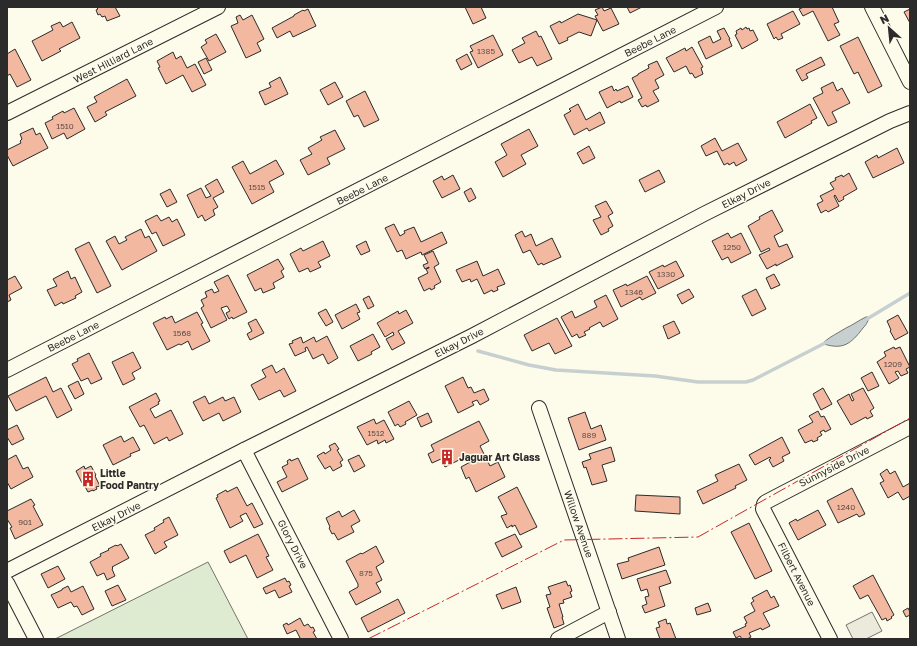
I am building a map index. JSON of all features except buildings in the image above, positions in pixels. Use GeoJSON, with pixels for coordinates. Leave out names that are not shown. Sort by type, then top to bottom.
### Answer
{"type":"FeatureCollection","features":[{"type":"Feature","properties":{"kind":"street","name":"West Hilliard Lane"},"geometry":{"type":"LineString","coordinates":[[7,113],[218,7]]}},
{"type":"Feature","properties":{"kind":"street","name":"Beebe Lane"},"geometry":{"type":"LineString","coordinates":[[7,370],[716,7]]}},
{"type":"Feature","properties":{"kind":"street"},"geometry":{"type":"LineString","coordinates":[[872,7],[910,82]]}},
{"type":"Feature","properties":{"kind":"street","name":"Elkay Drive"},"geometry":{"type":"LineString","coordinates":[[7,571],[472,336],[704,214],[890,121],[910,113]]}},
{"type":"Feature","properties":{"kind":"street","name":"Willow Avenue"},"geometry":{"type":"LineString","coordinates":[[539,408],[618,639]]}},
{"type":"Feature","properties":{"kind":"street","name":"Sunnyside Drive"},"geometry":{"type":"LineString","coordinates":[[763,509],[766,502],[910,427]]}},
{"type":"Feature","properties":{"kind":"street","name":"Glory Drive"},"geometry":{"type":"LineString","coordinates":[[244,450],[341,639]]}},
{"type":"Feature","properties":{"kind":"street","name":"Filbert Avenue"},"geometry":{"type":"LineString","coordinates":[[763,509],[830,639]]}},
{"type":"Feature","properties":{"kind":"street"},"geometry":{"type":"LineString","coordinates":[[7,583],[36,639]]}},
{"type":"Feature","properties":{"kind":"street"},"geometry":{"type":"LineString","coordinates":[[558,639],[609,612]]}},
{"type":"Feature","properties":{"kind":"green space"},"geometry":{"type":"Polygon","coordinates":[[[208,562],[248,639],[55,639],[208,562]]]}},
{"type":"Feature","properties":{"kind":"shaded area"},"geometry":{"type":"Polygon","coordinates":[[[866,317],[869,317],[866,325],[850,342],[842,346],[831,346],[824,344],[824,342],[832,336],[866,317]]]}},
{"type":"Feature","properties":{"kind":"shaded area"},"geometry":{"type":"Polygon","coordinates":[[[872,612],[882,631],[866,639],[853,639],[846,625],[872,612]]]}},
{"type":"Feature","properties":{"kind":"waterway"},"geometry":{"type":"LineString","coordinates":[[867,319],[910,293]]}},
{"type":"Feature","properties":{"kind":"waterway"},"geometry":{"type":"LineString","coordinates":[[478,351],[529,365],[556,370],[655,376],[698,382],[746,382],[753,380],[827,342]]}},
{"type":"Feature","properties":{"kind":"power"},"geometry":{"type":"LineString","coordinates":[[368,639],[564,540],[698,537],[910,418]]}},
{"type":"Feature","properties":{"kind":"place","name":"Jaguar Art Glass"},"geometry":{"type":"Point","coordinates":[447,457]}},
{"type":"Feature","properties":{"kind":"place","name":"Little Food Pantry"},"geometry":{"type":"Point","coordinates":[88,479]}}]}
